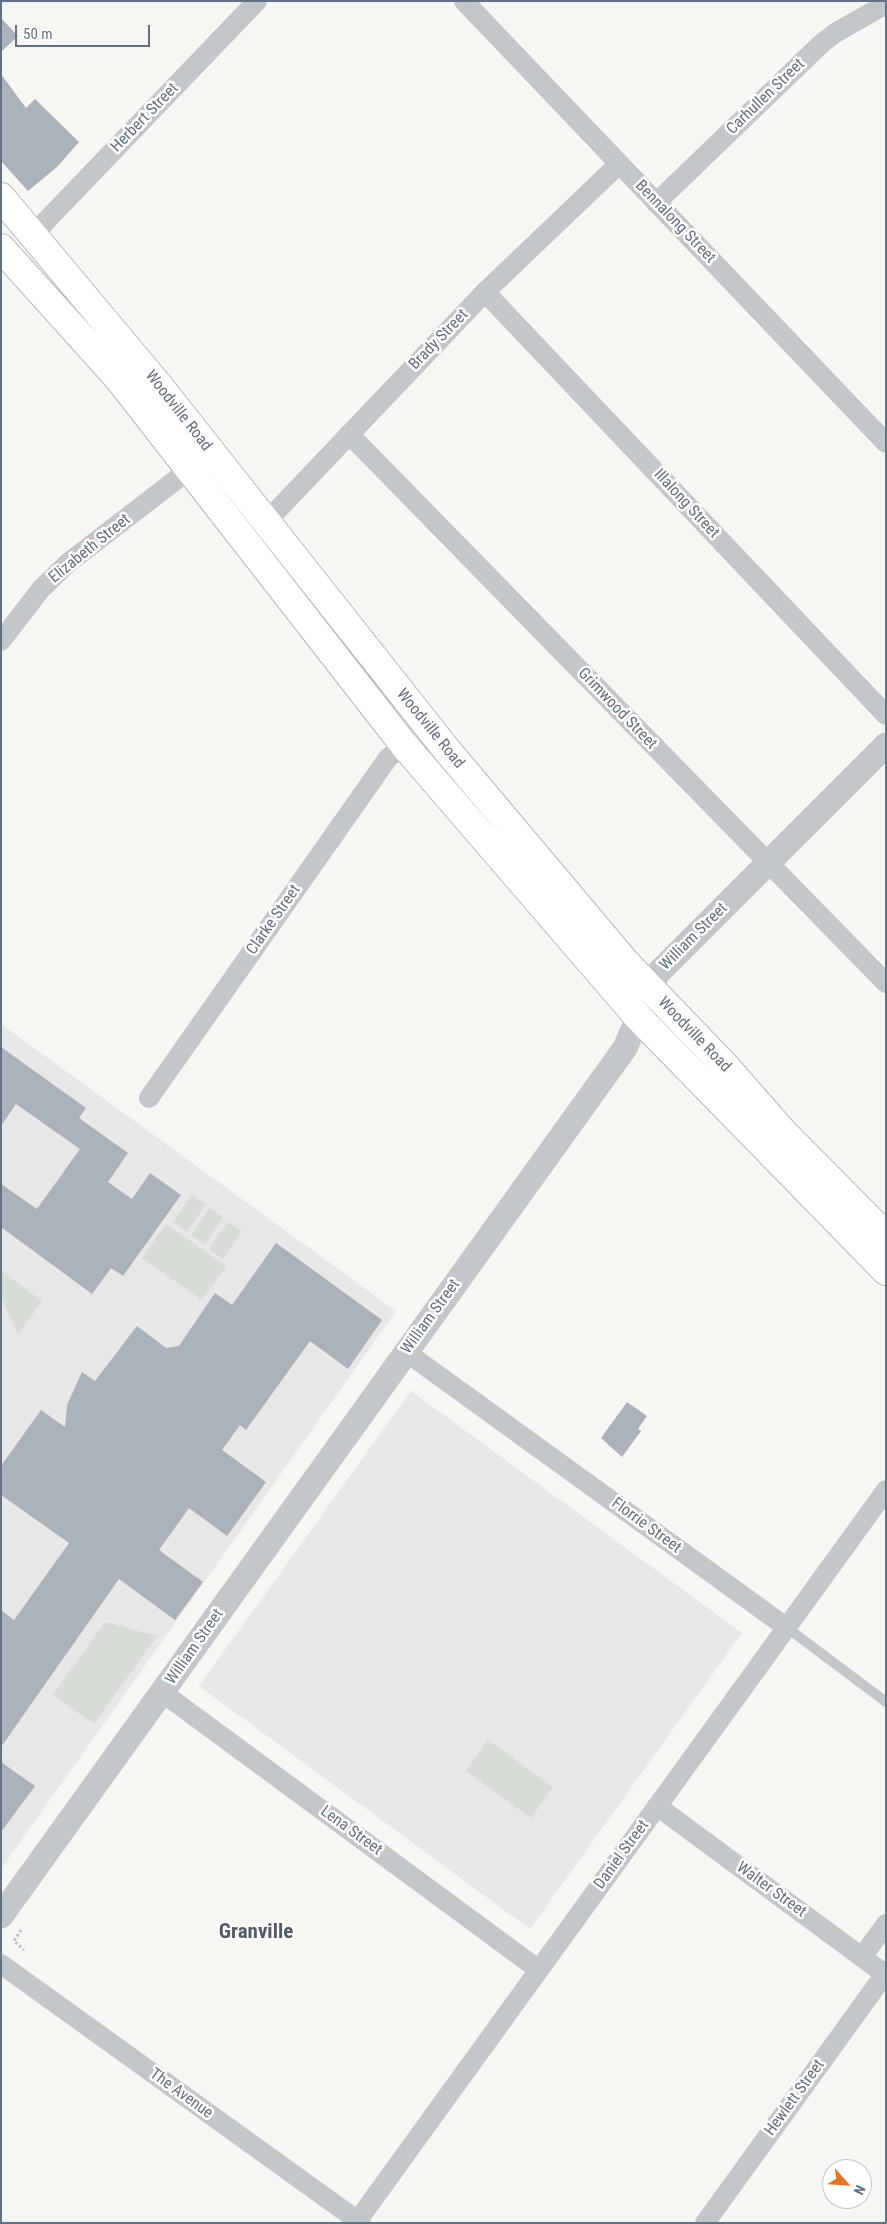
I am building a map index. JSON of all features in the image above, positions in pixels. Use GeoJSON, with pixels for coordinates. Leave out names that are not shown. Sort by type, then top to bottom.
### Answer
{"type":"FeatureCollection","features":[{"type":"Feature","properties":{"kind":"main road","name":"Woodville Road"},"geometry":{"type":"LineString","coordinates":[[1,197],[159,386],[446,749],[649,989],[731,1073],[782,1132],[886,1236]]}},
{"type":"Feature","properties":{"kind":"main road","name":"Woodville Road"},"geometry":{"type":"LineString","coordinates":[[1,248],[119,379],[404,745],[638,1017],[886,1271]]}},
{"type":"Feature","properties":{"kind":"street","name":"Herbert Street"},"geometry":{"type":"LineString","coordinates":[[34,237],[46,222],[257,1]]}},
{"type":"Feature","properties":{"kind":"street","name":"Bennalong Street"},"geometry":{"type":"LineString","coordinates":[[469,3],[619,164],[886,443]]}},
{"type":"Feature","properties":{"kind":"street","name":"Carhullen Street"},"geometry":{"type":"LineString","coordinates":[[656,203],[821,44],[835,33],[886,4]]}},
{"type":"Feature","properties":{"kind":"street","name":"Brady Street"},"geometry":{"type":"LineString","coordinates":[[266,522],[485,292],[619,164]]}},
{"type":"Feature","properties":{"kind":"street","name":"Illalong Street"},"geometry":{"type":"LineString","coordinates":[[485,292],[886,715]]}},
{"type":"Feature","properties":{"kind":"street","name":"Grimwood Street"},"geometry":{"type":"LineString","coordinates":[[349,434],[886,983]]}},
{"type":"Feature","properties":{"kind":"street","name":"Elizabeth Street"},"geometry":{"type":"LineString","coordinates":[[1,641],[41,590],[68,564],[190,470]]}},
{"type":"Feature","properties":{"kind":"street","name":"Clarke Street"},"geometry":{"type":"LineString","coordinates":[[149,1098],[388,758],[404,745]]}},
{"type":"Feature","properties":{"kind":"street","name":"William Street"},"geometry":{"type":"LineString","coordinates":[[11,1923],[162,1693],[619,1056],[657,974],[886,745]]}},
{"type":"Feature","properties":{"kind":"street","name":"Florrie Street"},"geometry":{"type":"LineString","coordinates":[[406,1352],[786,1628]]}},
{"type":"Feature","properties":{"kind":"street","name":"Daniel Street"},"geometry":{"type":"LineString","coordinates":[[360,2222],[539,1970],[886,1490]]}},
{"type":"Feature","properties":{"kind":"street","name":"Lena Street"},"geometry":{"type":"LineString","coordinates":[[162,1693],[539,1970]]}},
{"type":"Feature","properties":{"kind":"street","name":"Walter Street"},"geometry":{"type":"LineString","coordinates":[[657,1806],[885,1974]]}},
{"type":"Feature","properties":{"kind":"street"},"geometry":{"type":"LineString","coordinates":[[862,1957],[886,1924]]}},
{"type":"Feature","properties":{"kind":"street","name":"The Avenue"},"geometry":{"type":"LineString","coordinates":[[1,1964],[360,2222]]}},
{"type":"Feature","properties":{"kind":"street","name":"Hewlett Street"},"geometry":{"type":"LineString","coordinates":[[705,2223],[885,1974]]}},
{"type":"Feature","properties":{"kind":"lane","name":"Florrie Street"},"geometry":{"type":"LineString","coordinates":[[786,1628],[886,1702]]}},
{"type":"Feature","properties":{"kind":"path"},"geometry":{"type":"LineString","coordinates":[[11,1923],[14,1941],[24,1950]]}},
{"type":"Feature","properties":{"kind":"shaded area"},"geometry":{"type":"Polygon","coordinates":[[[1,1024],[396,1311],[1,1869],[1,1024]]]}},
{"type":"Feature","properties":{"kind":"shaded area"},"geometry":{"type":"Polygon","coordinates":[[[192,1195],[206,1204],[187,1232],[173,1222],[192,1195]]]}},
{"type":"Feature","properties":{"kind":"shaded area"},"geometry":{"type":"Polygon","coordinates":[[[209,1208],[223,1217],[205,1245],[191,1235],[209,1208]]]}},
{"type":"Feature","properties":{"kind":"shaded area"},"geometry":{"type":"Polygon","coordinates":[[[228,1222],[242,1231],[223,1259],[209,1249],[228,1222]]]}},
{"type":"Feature","properties":{"kind":"shaded area"},"geometry":{"type":"Polygon","coordinates":[[[166,1224],[226,1266],[202,1300],[142,1258],[166,1224]]]}},
{"type":"Feature","properties":{"kind":"shaded area"},"geometry":{"type":"Polygon","coordinates":[[[1,1271],[42,1301],[18,1335],[1,1296],[1,1271]]]}},
{"type":"Feature","properties":{"kind":"shaded area"},"geometry":{"type":"Polygon","coordinates":[[[411,1391],[742,1633],[530,1929],[199,1686],[411,1391]]]}},
{"type":"Feature","properties":{"kind":"shaded area"},"geometry":{"type":"Polygon","coordinates":[[[105,1622],[157,1636],[94,1724],[53,1695],[105,1622]]]}},
{"type":"Feature","properties":{"kind":"shaded area"},"geometry":{"type":"Polygon","coordinates":[[[488,1740],[553,1787],[531,1818],[466,1771],[488,1740]]]}},
{"type":"Feature","properties":{"kind":"building"},"geometry":{"type":"Polygon","coordinates":[[[1,18],[18,36],[1,52],[1,18]]]}},
{"type":"Feature","properties":{"kind":"building"},"geometry":{"type":"Polygon","coordinates":[[[1,74],[26,108],[35,99],[79,142],[57,167],[28,191],[1,161],[1,74]]]}},
{"type":"Feature","properties":{"kind":"building"},"geometry":{"type":"Polygon","coordinates":[[[1,1047],[86,1108],[79,1118],[128,1153],[108,1182],[132,1199],[150,1173],[181,1195],[123,1276],[111,1268],[92,1294],[1,1227],[1,1184],[37,1209],[80,1149],[16,1104],[1,1126],[1,1047]]]}},
{"type":"Feature","properties":{"kind":"building"},"geometry":{"type":"Polygon","coordinates":[[[276,1243],[382,1320],[348,1369],[310,1341],[246,1430],[240,1425],[222,1450],[266,1482],[227,1536],[189,1508],[159,1550],[203,1582],[175,1620],[119,1579],[1,1747],[1,1610],[14,1620],[69,1543],[1,1495],[1,1466],[41,1410],[65,1427],[67,1405],[82,1372],[95,1381],[137,1326],[166,1348],[179,1346],[215,1293],[232,1305],[276,1243]]]}},
{"type":"Feature","properties":{"kind":"building"},"geometry":{"type":"Polygon","coordinates":[[[627,1402],[647,1416],[638,1429],[641,1431],[622,1457],[601,1438],[627,1402]]]}},
{"type":"Feature","properties":{"kind":"building"},"geometry":{"type":"Polygon","coordinates":[[[1,1762],[35,1786],[1,1832],[1,1762]]]}},
{"type":"Feature","properties":{"kind":"district","name":"Granville"},"geometry":{"type":"Point","coordinates":[256,1933]}}]}
